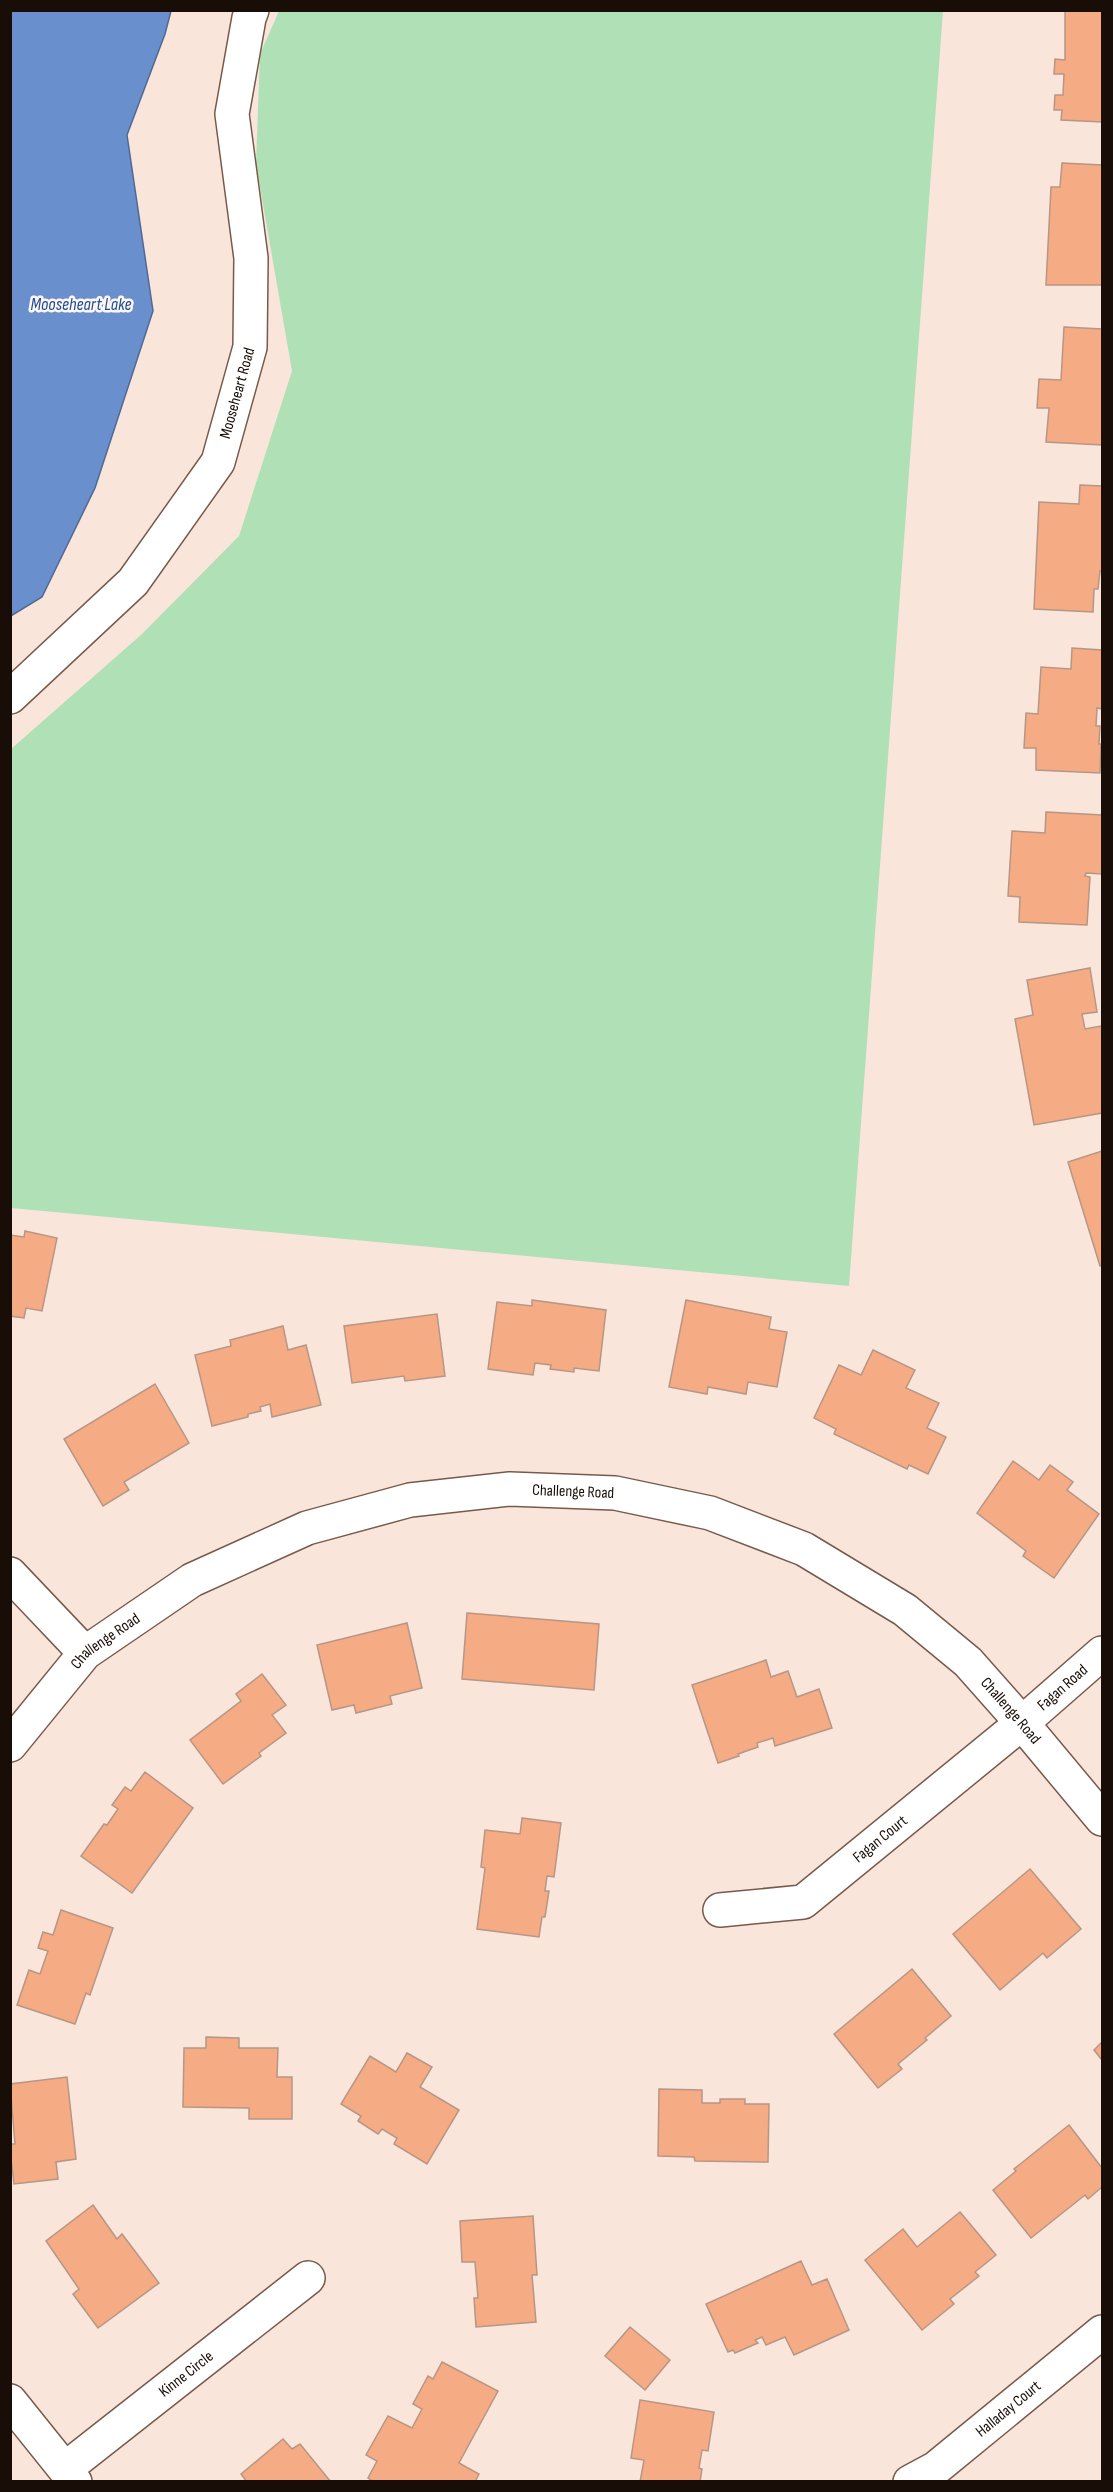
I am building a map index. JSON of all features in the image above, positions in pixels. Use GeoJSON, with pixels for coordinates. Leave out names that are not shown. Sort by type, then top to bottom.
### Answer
{"type":"FeatureCollection","features":[{"type":"Feature","properties":{"kind":"street","name":"Mooseheart Road"},"geometry":{"type":"LineString","coordinates":[[10,697],[133,582],[218,462],[250,347],[251,258],[232,114],[252,10]]}},
{"type":"Feature","properties":{"kind":"street","name":"Challenge Road"},"geometry":{"type":"LineString","coordinates":[[10,1745],[85,1653],[192,1580],[307,1528],[410,1500],[510,1489],[615,1492],[710,1514],[804,1549],[905,1610],[968,1662],[1102,1819]]}},
{"type":"Feature","properties":{"kind":"street"},"geometry":{"type":"LineString","coordinates":[[10,1574],[85,1653]]}},
{"type":"Feature","properties":{"kind":"street","name":"Fagan Road"},"geometry":{"type":"LineString","coordinates":[[1022,1723],[1102,1653]]}},
{"type":"Feature","properties":{"kind":"street","name":"Fagan Court"},"geometry":{"type":"LineString","coordinates":[[720,1911],[803,1902],[1022,1723]]}},
{"type":"Feature","properties":{"kind":"street","name":"Kinne Circle"},"geometry":{"type":"LineString","coordinates":[[70,2475],[308,2278]]}},
{"type":"Feature","properties":{"kind":"street","name":"Halladay Court"},"geometry":{"type":"LineString","coordinates":[[910,2481],[936,2468],[1102,2332]]}},
{"type":"Feature","properties":{"kind":"street"},"geometry":{"type":"LineString","coordinates":[[10,2402],[70,2475]]}},
{"type":"Feature","properties":{"kind":"green space"},"geometry":{"type":"Polygon","coordinates":[[[279,11],[943,11],[849,1286],[11,1208],[11,749],[142,634],[239,536],[292,371],[256,164],[260,54],[279,11]]]}},
{"type":"Feature","properties":{"kind":"water","name":"Mooseheart Lake"},"geometry":{"type":"Polygon","coordinates":[[[11,10],[171,11],[165,34],[127,135],[153,311],[95,488],[42,597],[11,616],[11,10]]]}},
{"type":"Feature","properties":{"kind":"building"},"geometry":{"type":"Polygon","coordinates":[[[1065,10],[1102,10],[1102,122],[1061,120],[1062,110],[1054,110],[1055,95],[1063,95],[1064,74],[1054,74],[1055,59],[1065,60],[1065,10]]]}},
{"type":"Feature","properties":{"kind":"building"},"geometry":{"type":"Polygon","coordinates":[[[1062,163],[1102,165],[1102,285],[1046,285],[1051,187],[1060,187],[1062,163]]]}},
{"type":"Feature","properties":{"kind":"building"},"geometry":{"type":"Polygon","coordinates":[[[1064,327],[1102,329],[1102,445],[1046,442],[1049,408],[1037,408],[1039,379],[1061,380],[1064,327]]]}},
{"type":"Feature","properties":{"kind":"building"},"geometry":{"type":"Polygon","coordinates":[[[1080,485],[1102,486],[1102,571],[1100,571],[1098,589],[1094,589],[1093,612],[1034,609],[1039,502],[1079,504],[1080,485]]]}},
{"type":"Feature","properties":{"kind":"building"},"geometry":{"type":"Polygon","coordinates":[[[1072,648],[1102,650],[1102,709],[1097,708],[1096,726],[1100,726],[1100,773],[1036,770],[1036,748],[1024,748],[1026,713],[1038,714],[1041,667],[1071,669],[1072,648]]]}},
{"type":"Feature","properties":{"kind":"building"},"geometry":{"type":"Polygon","coordinates":[[[1046,812],[1102,815],[1102,874],[1086,873],[1085,876],[1090,877],[1087,925],[1019,922],[1020,897],[1008,896],[1012,831],[1045,833],[1046,812]]]}},
{"type":"Feature","properties":{"kind":"building"},"geometry":{"type":"Polygon","coordinates":[[[1090,968],[1097,1012],[1082,1014],[1085,1029],[1102,1026],[1102,1113],[1034,1125],[1015,1019],[1033,1015],[1027,980],[1090,968]]]}},
{"type":"Feature","properties":{"kind":"building"},"geometry":{"type":"Polygon","coordinates":[[[1102,1151],[1102,1265],[1100,1266],[1068,1162],[1102,1151]]]}},
{"type":"Feature","properties":{"kind":"building"},"geometry":{"type":"Polygon","coordinates":[[[25,1231],[57,1238],[42,1311],[26,1308],[24,1318],[10,1316],[10,1235],[24,1237],[25,1231]]]}},
{"type":"Feature","properties":{"kind":"building"},"geometry":{"type":"Polygon","coordinates":[[[532,1300],[606,1310],[599,1371],[574,1368],[574,1372],[550,1369],[551,1365],[535,1363],[533,1375],[488,1369],[497,1302],[532,1306],[532,1300]]]}},
{"type":"Feature","properties":{"kind":"building"},"geometry":{"type":"Polygon","coordinates":[[[686,1300],[771,1317],[769,1329],[787,1332],[777,1387],[748,1382],[746,1394],[708,1387],[707,1394],[669,1387],[686,1300]]]}},
{"type":"Feature","properties":{"kind":"building"},"geometry":{"type":"Polygon","coordinates":[[[437,1314],[445,1376],[405,1381],[404,1376],[352,1383],[344,1326],[437,1314]]]}},
{"type":"Feature","properties":{"kind":"building"},"geometry":{"type":"Polygon","coordinates":[[[283,1326],[288,1350],[306,1345],[321,1405],[272,1417],[270,1404],[260,1407],[261,1411],[248,1414],[248,1417],[212,1426],[195,1355],[231,1346],[230,1340],[283,1326]]]}},
{"type":"Feature","properties":{"kind":"building"},"geometry":{"type":"Polygon","coordinates":[[[873,1350],[915,1370],[906,1388],[939,1403],[927,1428],[946,1437],[928,1474],[909,1465],[907,1469],[834,1434],[836,1429],[814,1418],[839,1365],[861,1375],[873,1350]]]}},
{"type":"Feature","properties":{"kind":"building"},"geometry":{"type":"Polygon","coordinates":[[[155,1384],[189,1443],[124,1482],[129,1490],[103,1506],[64,1439],[155,1384]]]}},
{"type":"Feature","properties":{"kind":"building"},"geometry":{"type":"Polygon","coordinates":[[[1013,1461],[1039,1480],[1050,1465],[1073,1482],[1067,1490],[1099,1514],[1054,1578],[1023,1556],[1026,1551],[977,1513],[1013,1461]]]}},
{"type":"Feature","properties":{"kind":"building"},"geometry":{"type":"Polygon","coordinates":[[[467,1613],[599,1624],[594,1690],[462,1679],[467,1613]]]}},
{"type":"Feature","properties":{"kind":"building"},"geometry":{"type":"Polygon","coordinates":[[[407,1623],[422,1688],[390,1696],[392,1704],[356,1713],[354,1705],[332,1710],[317,1645],[407,1623]]]}},
{"type":"Feature","properties":{"kind":"building"},"geometry":{"type":"Polygon","coordinates":[[[766,1660],[771,1677],[788,1671],[797,1697],[819,1689],[832,1728],[775,1746],[773,1738],[757,1743],[758,1747],[738,1754],[739,1756],[718,1763],[692,1685],[766,1660]]]}},
{"type":"Feature","properties":{"kind":"building"},"geometry":{"type":"Polygon","coordinates":[[[262,1674],[286,1705],[272,1715],[286,1733],[259,1753],[261,1756],[223,1784],[190,1740],[241,1701],[236,1694],[262,1674]]]}},
{"type":"Feature","properties":{"kind":"building"},"geometry":{"type":"Polygon","coordinates":[[[145,1772],[193,1808],[132,1893],[81,1856],[118,1809],[112,1805],[125,1787],[131,1791],[145,1772]]]}},
{"type":"Feature","properties":{"kind":"building"},"geometry":{"type":"Polygon","coordinates":[[[522,1818],[561,1823],[554,1877],[547,1876],[545,1891],[549,1891],[539,1937],[477,1929],[485,1868],[481,1867],[485,1830],[520,1834],[522,1818]]]}},
{"type":"Feature","properties":{"kind":"building"},"geometry":{"type":"Polygon","coordinates":[[[1030,1869],[1081,1929],[1047,1958],[1043,1953],[1000,1990],[953,1934],[1030,1869]]]}},
{"type":"Feature","properties":{"kind":"building"},"geometry":{"type":"Polygon","coordinates":[[[61,1910],[113,1928],[90,1995],[86,1993],[75,2024],[17,2005],[29,1970],[40,1974],[48,1951],[38,1948],[43,1932],[53,1935],[61,1910]]]}},
{"type":"Feature","properties":{"kind":"building"},"geometry":{"type":"Polygon","coordinates":[[[912,1969],[951,2016],[898,2064],[902,2069],[878,2088],[834,2034],[912,1969]]]}},
{"type":"Feature","properties":{"kind":"building"},"geometry":{"type":"Polygon","coordinates":[[[206,2037],[239,2038],[239,2048],[278,2048],[277,2077],[292,2077],[292,2119],[249,2119],[249,2108],[183,2107],[184,2048],[206,2048],[206,2037]]]}},
{"type":"Feature","properties":{"kind":"building"},"geometry":{"type":"Polygon","coordinates":[[[1102,2042],[1102,2060],[1094,2050],[1102,2042]]]}},
{"type":"Feature","properties":{"kind":"building"},"geometry":{"type":"Polygon","coordinates":[[[407,2053],[432,2067],[420,2087],[459,2110],[427,2164],[394,2144],[397,2138],[382,2129],[378,2134],[358,2121],[361,2116],[341,2104],[370,2056],[396,2072],[407,2053]]]}},
{"type":"Feature","properties":{"kind":"building"},"geometry":{"type":"Polygon","coordinates":[[[67,2077],[76,2159],[56,2162],[58,2179],[14,2184],[10,2144],[15,2144],[10,2084],[67,2077]]]}},
{"type":"Feature","properties":{"kind":"building"},"geometry":{"type":"Polygon","coordinates":[[[659,2089],[702,2090],[702,2103],[720,2103],[720,2099],[745,2099],[745,2104],[769,2104],[768,2162],[695,2161],[694,2157],[658,2156],[659,2089]]]}},
{"type":"Feature","properties":{"kind":"building"},"geometry":{"type":"Polygon","coordinates":[[[1069,2125],[1102,2168],[1102,2187],[1088,2199],[1085,2195],[1031,2238],[993,2190],[1016,2171],[1014,2169],[1069,2125]]]}},
{"type":"Feature","properties":{"kind":"building"},"geometry":{"type":"Polygon","coordinates":[[[93,2205],[117,2239],[122,2234],[159,2283],[98,2328],[73,2294],[79,2289],[46,2241],[93,2205]]]}},
{"type":"Feature","properties":{"kind":"building"},"geometry":{"type":"Polygon","coordinates":[[[960,2212],[996,2255],[975,2272],[979,2276],[950,2299],[954,2304],[922,2330],[865,2260],[903,2229],[917,2247],[960,2212]]]}},
{"type":"Feature","properties":{"kind":"building"},"geometry":{"type":"Polygon","coordinates":[[[533,2216],[537,2275],[532,2275],[536,2322],[476,2327],[474,2298],[478,2298],[475,2262],[462,2262],[460,2221],[533,2216]]]}},
{"type":"Feature","properties":{"kind":"building"},"geometry":{"type":"Polygon","coordinates":[[[801,2261],[812,2285],[827,2279],[849,2330],[794,2355],[785,2337],[766,2345],[762,2337],[755,2340],[758,2343],[735,2353],[733,2350],[728,2352],[706,2304],[801,2261]]]}},
{"type":"Feature","properties":{"kind":"building"},"geometry":{"type":"Polygon","coordinates":[[[630,2327],[670,2360],[645,2390],[605,2356],[630,2327]]]}},
{"type":"Feature","properties":{"kind":"building"},"geometry":{"type":"Polygon","coordinates":[[[442,2362],[498,2391],[459,2463],[479,2474],[475,2482],[374,2482],[368,2478],[377,2461],[366,2455],[388,2416],[412,2428],[422,2409],[413,2404],[428,2376],[433,2379],[442,2362]]]}},
{"type":"Feature","properties":{"kind":"building"},"geometry":{"type":"Polygon","coordinates":[[[640,2400],[714,2412],[708,2451],[702,2450],[699,2468],[702,2469],[700,2482],[640,2482],[644,2460],[631,2458],[640,2400]]]}},
{"type":"Feature","properties":{"kind":"building"},"geometry":{"type":"Polygon","coordinates":[[[283,2439],[292,2449],[300,2444],[331,2482],[247,2482],[241,2474],[283,2439]]]}}]}
